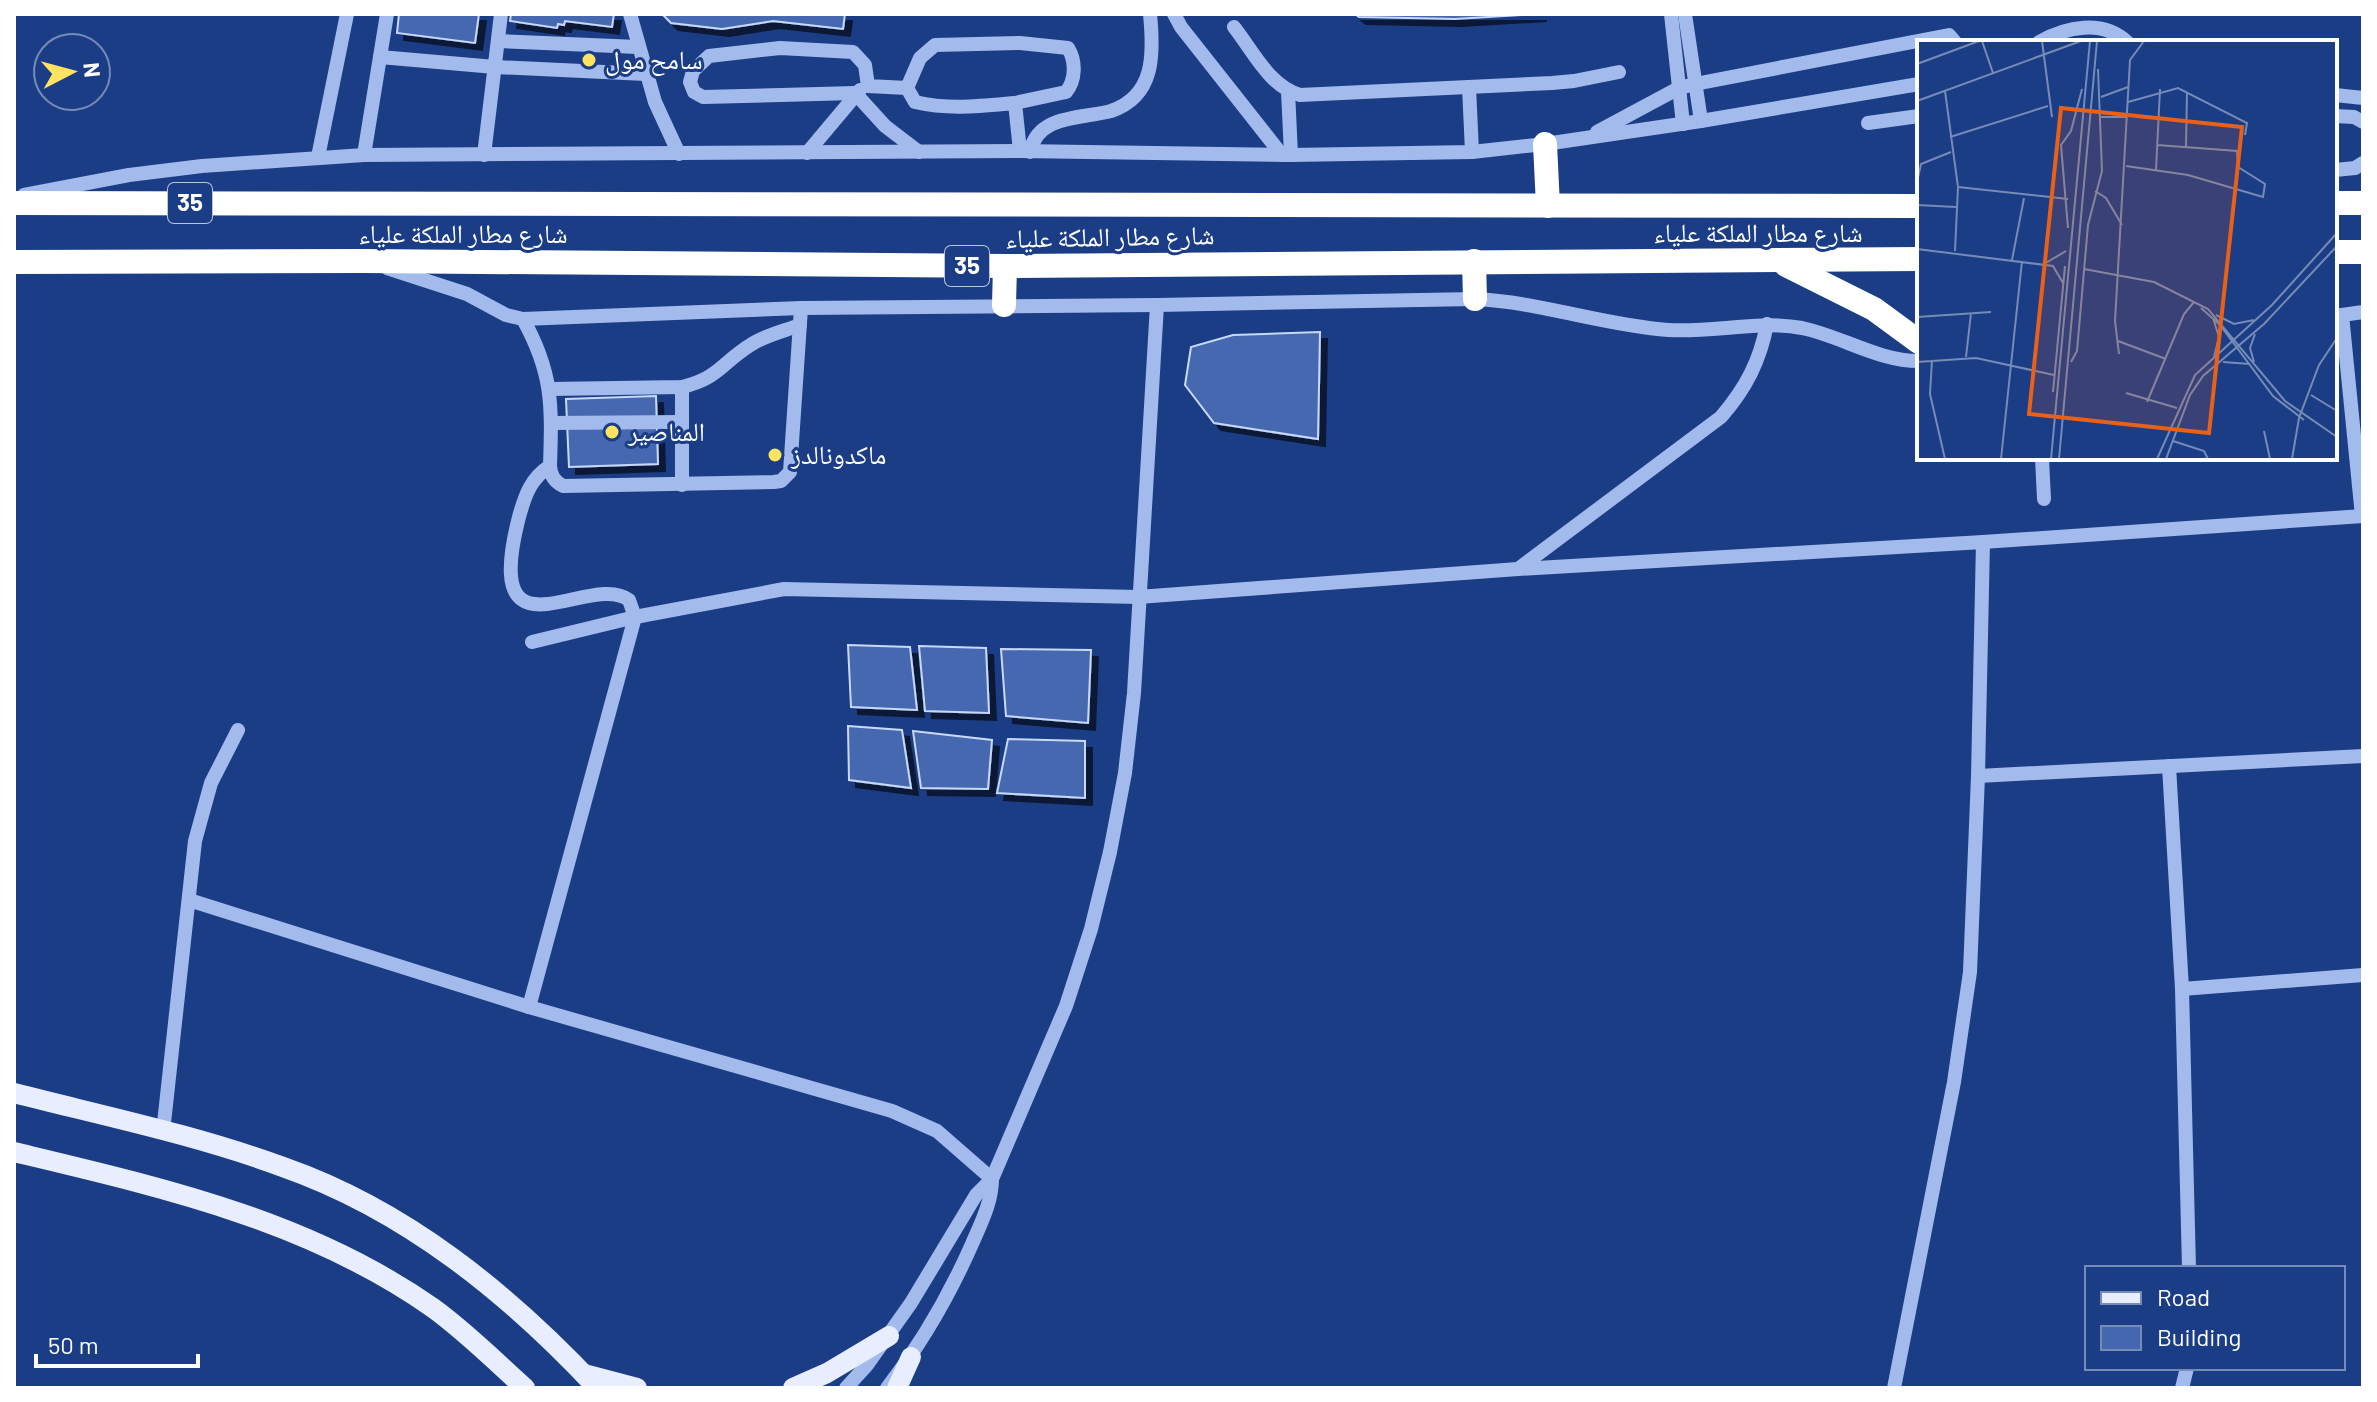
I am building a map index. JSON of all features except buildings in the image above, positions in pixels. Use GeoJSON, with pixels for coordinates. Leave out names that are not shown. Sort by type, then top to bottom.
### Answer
{"type":"FeatureCollection","features":[{"type":"Feature","properties":{"kind":"highway"},"geometry":{"type":"LineString","coordinates":[[1545,144],[1548,206]]}},
{"type":"Feature","properties":{"kind":"highway","name":"شارع مطار الملكة علياء"},"geometry":{"type":"LineString","coordinates":[[14,203],[1917,206]]}},
{"type":"Feature","properties":{"kind":"highway"},"geometry":{"type":"LineString","coordinates":[[2337,203],[2363,203]]}},
{"type":"Feature","properties":{"kind":"highway"},"geometry":{"type":"LineString","coordinates":[[2337,252],[2363,252]]}},
{"type":"Feature","properties":{"kind":"highway","name":"شارع مطار الملكة علياء"},"geometry":{"type":"LineString","coordinates":[[14,262],[364,261],[1005,266],[1917,259]]}},
{"type":"Feature","properties":{"kind":"highway"},"geometry":{"type":"LineString","coordinates":[[1474,261],[1475,299]]}},
{"type":"Feature","properties":{"kind":"highway"},"geometry":{"type":"LineString","coordinates":[[1780,262],[1874,309],[1917,341]]}},
{"type":"Feature","properties":{"kind":"highway"},"geometry":{"type":"LineString","coordinates":[[1004,305],[1005,266]]}},
{"type":"Feature","properties":{"kind":"main road"},"geometry":{"type":"LineString","coordinates":[[14,1093],[286,1167],[387,1215],[433,1243],[517,1307],[591,1381],[637,1388]]}},
{"type":"Feature","properties":{"kind":"main road"},"geometry":{"type":"LineString","coordinates":[[14,1152],[151,1185],[274,1224],[325,1245],[434,1309],[521,1386]]}},
{"type":"Feature","properties":{"kind":"main road"},"geometry":{"type":"LineString","coordinates":[[793,1388],[827,1373],[889,1336]]}},
{"type":"Feature","properties":{"kind":"main road"},"geometry":{"type":"LineString","coordinates":[[897,1388],[911,1357]]}},
{"type":"Feature","properties":{"kind":"street"},"geometry":{"type":"LineString","coordinates":[[318,157],[347,14]]}},
{"type":"Feature","properties":{"kind":"street"},"geometry":{"type":"LineString","coordinates":[[364,155],[387,14]]}},
{"type":"Feature","properties":{"kind":"street"},"geometry":{"type":"LineString","coordinates":[[484,155],[501,14]]}},
{"type":"Feature","properties":{"kind":"street"},"geometry":{"type":"LineString","coordinates":[[630,14],[646,74],[679,154]]}},
{"type":"Feature","properties":{"kind":"street"},"geometry":{"type":"LineString","coordinates":[[1025,151],[1044,126],[1122,108],[1139,94],[1152,65],[1150,14]]}},
{"type":"Feature","properties":{"kind":"street"},"geometry":{"type":"LineString","coordinates":[[1174,14],[1181,27],[1287,155]]}},
{"type":"Feature","properties":{"kind":"street"},"geometry":{"type":"LineString","coordinates":[[1671,14],[1683,124]]}},
{"type":"Feature","properties":{"kind":"street"},"geometry":{"type":"LineString","coordinates":[[1685,14],[1701,121]]}},
{"type":"Feature","properties":{"kind":"street"},"geometry":{"type":"LineString","coordinates":[[1234,27],[1274,80],[1288,91],[1311,95],[1574,81],[1619,72]]}},
{"type":"Feature","properties":{"kind":"street"},"geometry":{"type":"LineString","coordinates":[[2044,40],[2064,32],[2084,35],[2111,31],[2124,40]]}},
{"type":"Feature","properties":{"kind":"street"},"geometry":{"type":"LineString","coordinates":[[1924,40],[1945,36],[1954,40]]}},
{"type":"Feature","properties":{"kind":"street"},"geometry":{"type":"LineString","coordinates":[[499,41],[638,47]]}},
{"type":"Feature","properties":{"kind":"street"},"geometry":{"type":"LineString","coordinates":[[1586,138],[1679,88],[1917,41]]}},
{"type":"Feature","properties":{"kind":"street"},"geometry":{"type":"LineString","coordinates":[[1020,43],[1068,48],[1073,59],[1073,80],[1066,92],[1015,103],[960,108],[929,105],[915,102],[907,88],[920,58],[935,45],[1020,43]]}},
{"type":"Feature","properties":{"kind":"street"},"geometry":{"type":"LineString","coordinates":[[807,153],[862,90],[865,65],[853,52],[780,48],[709,56],[693,71],[690,82],[694,92],[703,97],[862,90],[907,88]]}},
{"type":"Feature","properties":{"kind":"street"},"geometry":{"type":"LineString","coordinates":[[380,57],[495,67],[646,74]]}},
{"type":"Feature","properties":{"kind":"street"},"geometry":{"type":"LineString","coordinates":[[14,197],[129,175],[202,166],[364,155],[1025,151],[1287,155],[1472,152],[1683,124],[1917,84]]}},
{"type":"Feature","properties":{"kind":"street"},"geometry":{"type":"LineString","coordinates":[[1469,87],[1472,152]]}},
{"type":"Feature","properties":{"kind":"street"},"geometry":{"type":"LineString","coordinates":[[862,90],[885,126],[919,152]]}},
{"type":"Feature","properties":{"kind":"street"},"geometry":{"type":"LineString","coordinates":[[1287,155],[1288,91]]}},
{"type":"Feature","properties":{"kind":"street"},"geometry":{"type":"LineString","coordinates":[[2337,95],[2363,98]]}},
{"type":"Feature","properties":{"kind":"street"},"geometry":{"type":"LineString","coordinates":[[1015,103],[1025,151]]}},
{"type":"Feature","properties":{"kind":"street"},"geometry":{"type":"LineString","coordinates":[[1868,123],[1917,116]]}},
{"type":"Feature","properties":{"kind":"street"},"geometry":{"type":"LineString","coordinates":[[2337,116],[2354,117],[2363,122]]}},
{"type":"Feature","properties":{"kind":"street"},"geometry":{"type":"LineString","coordinates":[[2337,170],[2355,168],[2363,163]]}},
{"type":"Feature","properties":{"kind":"street"},"geometry":{"type":"LineString","coordinates":[[364,261],[467,294],[506,315],[523,319],[801,308],[1475,299],[1517,302],[1666,329],[1767,324],[1820,332],[1893,358],[1917,361]]}},
{"type":"Feature","properties":{"kind":"street"},"geometry":{"type":"LineString","coordinates":[[887,1388],[911,1357],[951,1291],[985,1214],[992,1179],[1066,1006],[1091,929],[1125,773],[1132,707],[1157,305]]}},
{"type":"Feature","properties":{"kind":"street"},"geometry":{"type":"LineString","coordinates":[[523,319],[537,344],[550,389],[551,474],[563,486],[682,485],[781,481],[787,478],[790,472],[801,308]]}},
{"type":"Feature","properties":{"kind":"street"},"geometry":{"type":"LineString","coordinates":[[532,642],[635,617],[758,592],[794,588],[1138,597],[1518,569],[2362,516],[2338,315],[2363,312]]}},
{"type":"Feature","properties":{"kind":"street"},"geometry":{"type":"LineString","coordinates":[[1518,569],[1721,417],[1739,397],[1752,374],[1762,350],[1767,324]]}},
{"type":"Feature","properties":{"kind":"street"},"geometry":{"type":"LineString","coordinates":[[550,389],[682,387],[711,378],[753,343],[800,325]]}},
{"type":"Feature","properties":{"kind":"street"},"geometry":{"type":"LineString","coordinates":[[682,387],[682,485]]}},
{"type":"Feature","properties":{"kind":"street"},"geometry":{"type":"LineString","coordinates":[[551,423],[682,422]]}},
{"type":"Feature","properties":{"kind":"street"},"geometry":{"type":"LineString","coordinates":[[2042,460],[2044,499]]}},
{"type":"Feature","properties":{"kind":"street"},"geometry":{"type":"LineString","coordinates":[[529,1007],[635,617],[629,600],[613,592],[544,605],[528,602],[516,591],[512,577],[519,519],[530,485],[550,466]]}},
{"type":"Feature","properties":{"kind":"street"},"geometry":{"type":"LineString","coordinates":[[1894,1388],[1964,1027],[1970,972],[1983,542]]}},
{"type":"Feature","properties":{"kind":"street"},"geometry":{"type":"LineString","coordinates":[[163,1132],[195,841],[201,812],[223,756],[238,730]]}},
{"type":"Feature","properties":{"kind":"street"},"geometry":{"type":"LineString","coordinates":[[1978,776],[2363,756]]}},
{"type":"Feature","properties":{"kind":"street"},"geometry":{"type":"LineString","coordinates":[[2169,766],[2182,989],[2189,1266]]}},
{"type":"Feature","properties":{"kind":"street"},"geometry":{"type":"LineString","coordinates":[[189,900],[529,1007],[904,1115],[952,1142],[992,1179]]}},
{"type":"Feature","properties":{"kind":"street"},"geometry":{"type":"LineString","coordinates":[[2182,989],[2363,975]]}},
{"type":"Feature","properties":{"kind":"street"},"geometry":{"type":"LineString","coordinates":[[846,1388],[889,1336],[976,1195],[992,1179]]}},
{"type":"Feature","properties":{"kind":"place","name":"سامح مول"},"geometry":{"type":"Point","coordinates":[589,60]}},
{"type":"Feature","properties":{"kind":"place","name":"المناصير"},"geometry":{"type":"Point","coordinates":[612,432]}},
{"type":"Feature","properties":{"kind":"place","name":"ماكدونالدز"},"geometry":{"type":"Point","coordinates":[775,455]}}]}
